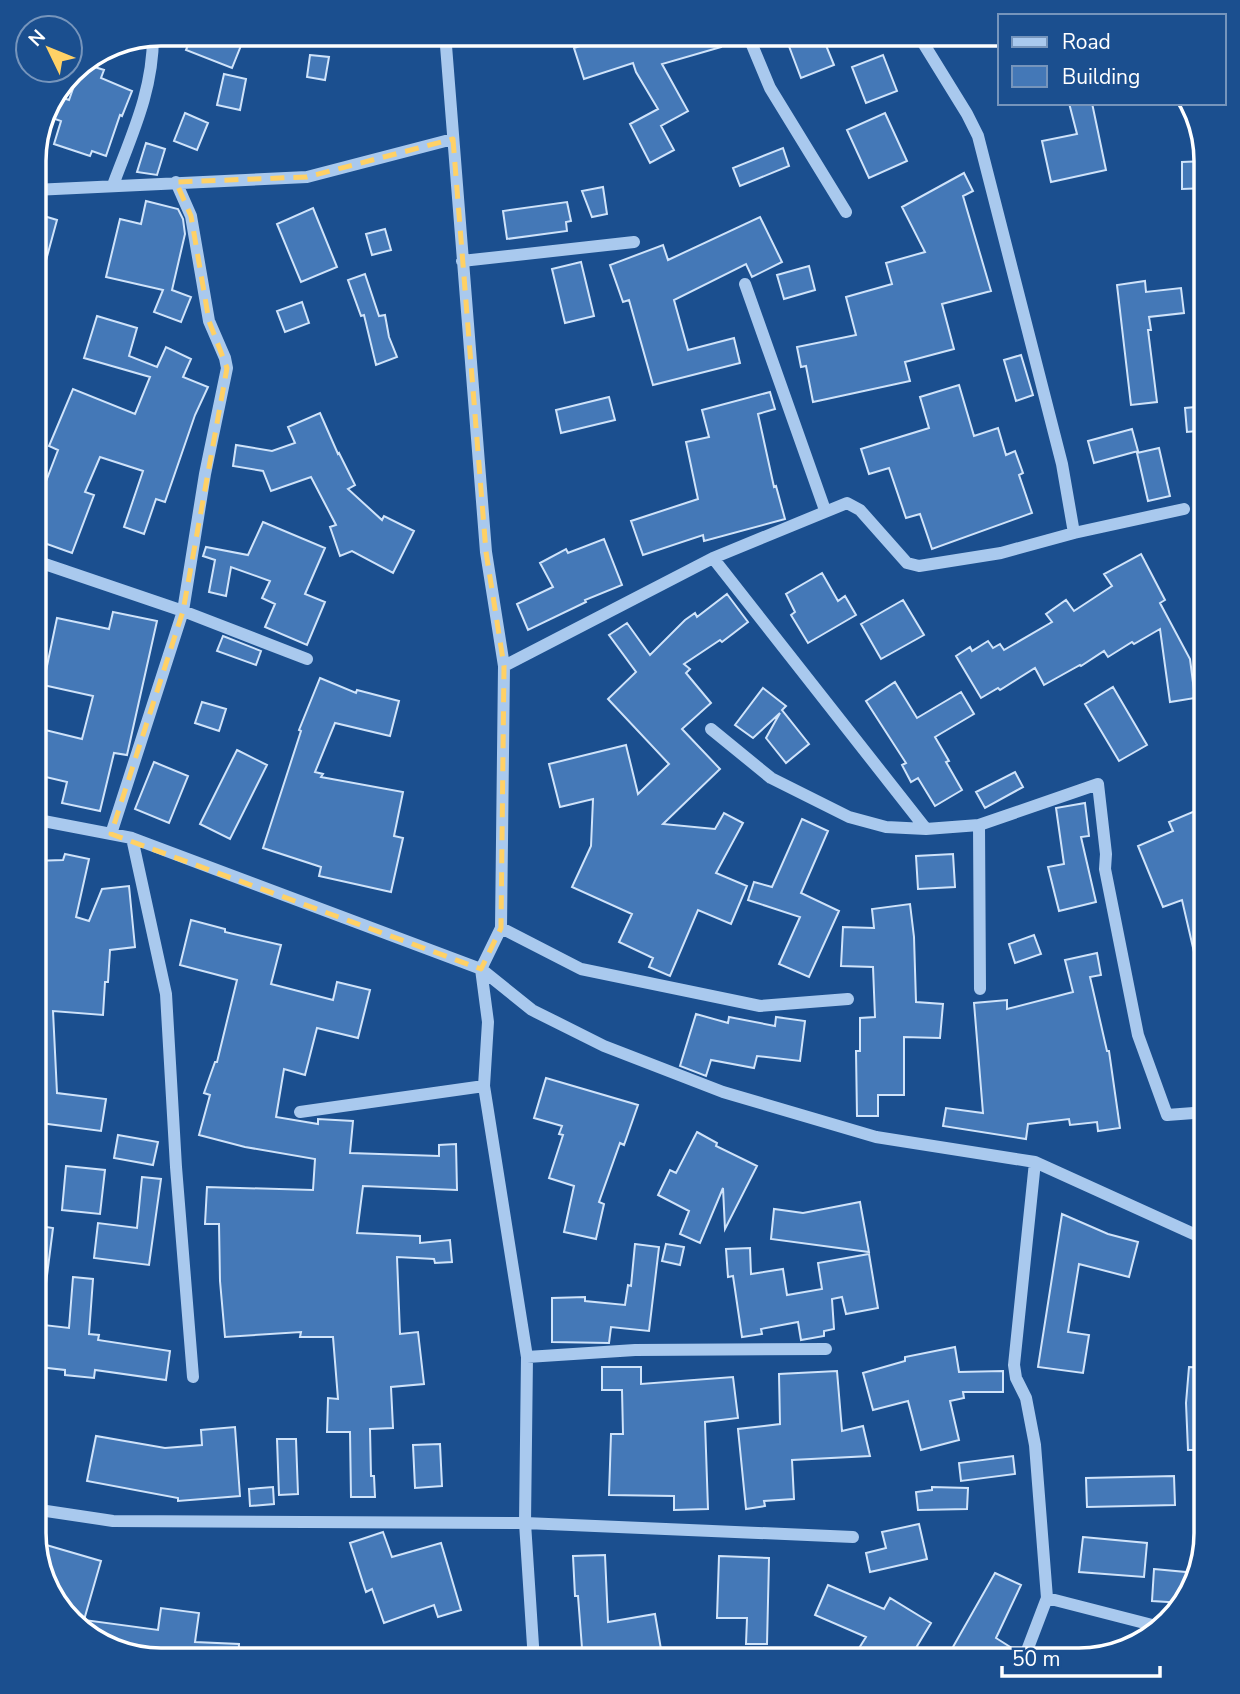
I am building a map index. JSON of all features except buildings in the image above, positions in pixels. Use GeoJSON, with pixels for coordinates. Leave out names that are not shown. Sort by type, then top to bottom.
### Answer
{"type":"FeatureCollection","features":[{"type":"Feature","properties":{"kind":"street"},"geometry":{"type":"LineString","coordinates":[[446,46],[486,552],[504,666],[501,928],[481,969],[488,1023],[484,1086],[527,1357],[525,1523],[533,1648]]}},
{"type":"Feature","properties":{"kind":"street"},"geometry":{"type":"LineString","coordinates":[[752,46],[770,88],[846,212]]}},
{"type":"Feature","properties":{"kind":"street"},"geometry":{"type":"LineString","coordinates":[[924,46],[978,136],[1062,464],[1074,533]]}},
{"type":"Feature","properties":{"kind":"street"},"geometry":{"type":"LineString","coordinates":[[113,185],[149,86],[153,47]]}},
{"type":"Feature","properties":{"kind":"street"},"geometry":{"type":"LineString","coordinates":[[46,189],[307,177],[453,139]]}},
{"type":"Feature","properties":{"kind":"street"},"geometry":{"type":"LineString","coordinates":[[111,834],[183,611],[205,474],[227,368],[209,321],[191,216],[176,182]]}},
{"type":"Feature","properties":{"kind":"street"},"geometry":{"type":"LineString","coordinates":[[462,261],[634,242]]}},
{"type":"Feature","properties":{"kind":"street"},"geometry":{"type":"LineString","coordinates":[[745,284],[825,510]]}},
{"type":"Feature","properties":{"kind":"street"},"geometry":{"type":"LineString","coordinates":[[504,666],[713,558],[847,503],[860,510],[907,563],[919,566],[1001,553],[1074,533],[1184,509]]}},
{"type":"Feature","properties":{"kind":"street"},"geometry":{"type":"LineString","coordinates":[[713,558],[926,829]]}},
{"type":"Feature","properties":{"kind":"street"},"geometry":{"type":"LineString","coordinates":[[46,564],[183,611],[307,659]]}},
{"type":"Feature","properties":{"kind":"street"},"geometry":{"type":"LineString","coordinates":[[711,729],[771,778],[849,817],[886,827],[926,829],[979,825],[1098,784],[1106,854],[1105,869],[1138,1035],[1167,1115],[1194,1113]]}},
{"type":"Feature","properties":{"kind":"street"},"geometry":{"type":"LineString","coordinates":[[46,822],[132,838],[481,969],[532,1010],[604,1046],[723,1092],[876,1137],[1035,1162],[1194,1234]]}},
{"type":"Feature","properties":{"kind":"street"},"geometry":{"type":"LineString","coordinates":[[979,825],[980,989]]}},
{"type":"Feature","properties":{"kind":"street"},"geometry":{"type":"LineString","coordinates":[[132,838],[166,994],[176,1167],[193,1377]]}},
{"type":"Feature","properties":{"kind":"street"},"geometry":{"type":"LineString","coordinates":[[501,928],[581,969],[760,1006],[848,999]]}},
{"type":"Feature","properties":{"kind":"street"},"geometry":{"type":"LineString","coordinates":[[300,1112],[484,1086]]}},
{"type":"Feature","properties":{"kind":"street"},"geometry":{"type":"LineString","coordinates":[[1028,1648],[1047,1598],[1035,1445],[1026,1398],[1016,1378],[1014,1365],[1035,1162]]}},
{"type":"Feature","properties":{"kind":"street"},"geometry":{"type":"LineString","coordinates":[[527,1357],[635,1350],[826,1349]]}},
{"type":"Feature","properties":{"kind":"street"},"geometry":{"type":"LineString","coordinates":[[46,1511],[113,1521],[525,1523],[853,1537]]}},
{"type":"Feature","properties":{"kind":"street"},"geometry":{"type":"LineString","coordinates":[[1047,1598],[1150,1625]]}},
{"type":"Feature","properties":{"kind":"highlighted area"},"geometry":{"type":"Polygon","coordinates":[[[453,139],[486,552],[504,666],[501,928],[481,969],[111,834],[183,611],[227,368],[209,321],[191,216],[176,182],[307,177],[453,139]]]}}]}
